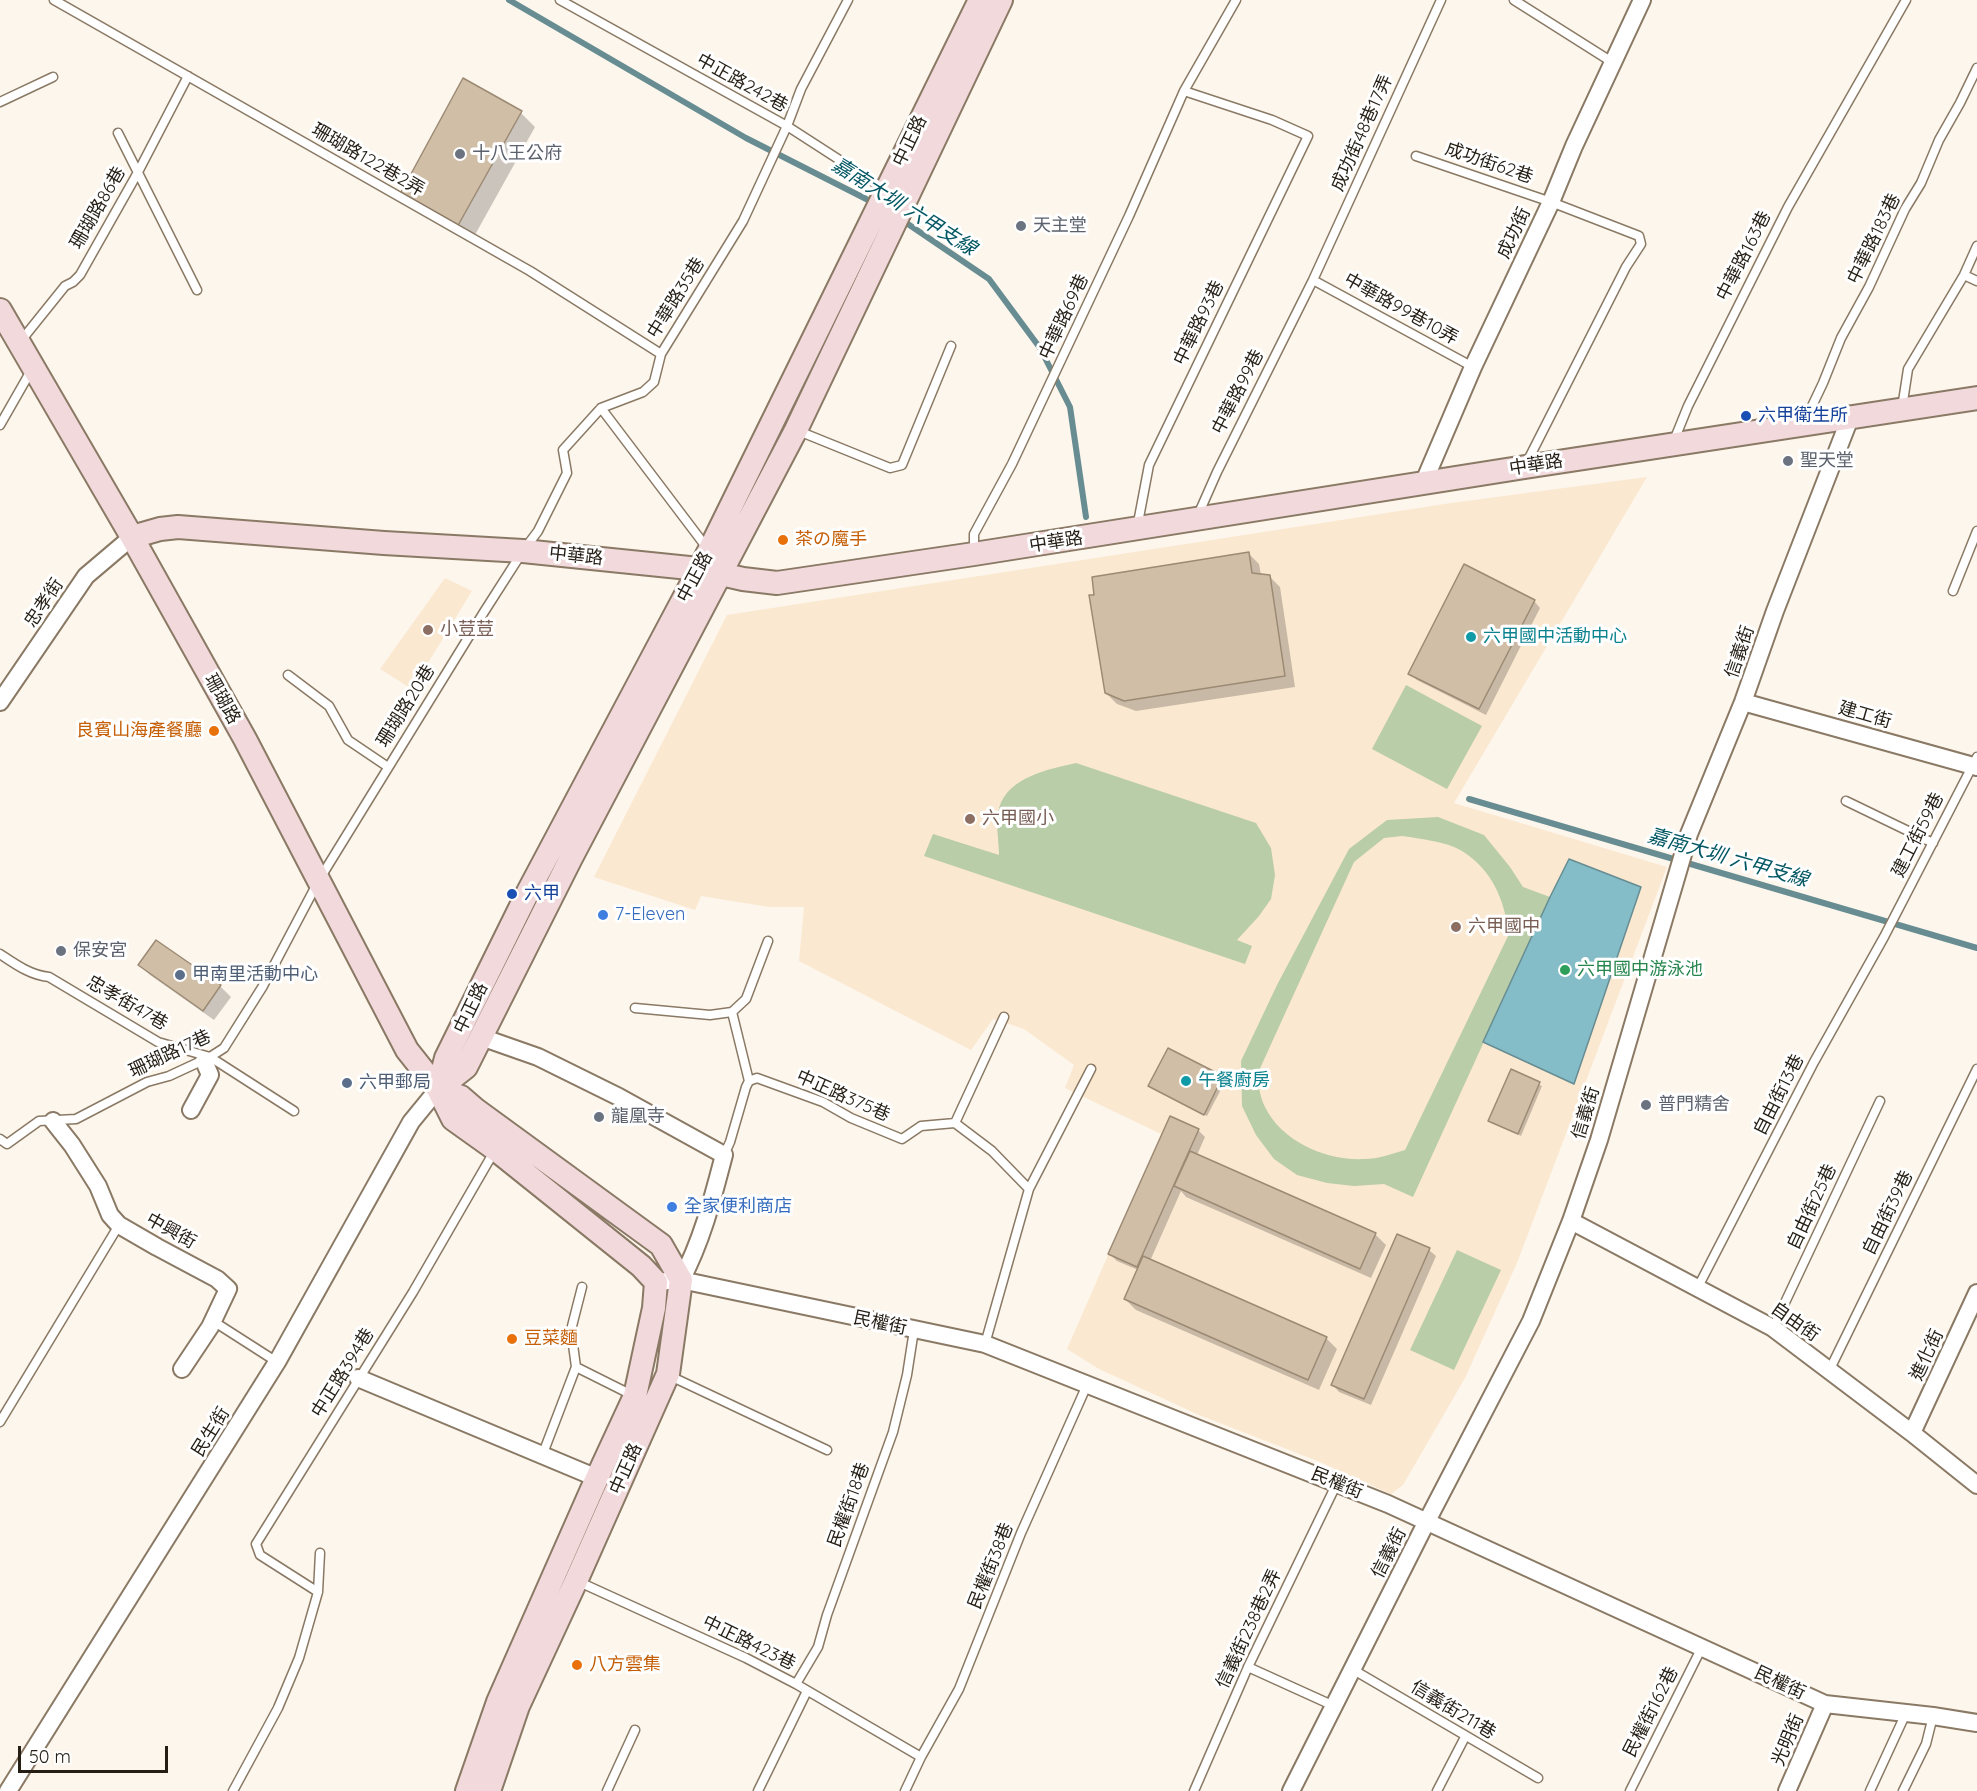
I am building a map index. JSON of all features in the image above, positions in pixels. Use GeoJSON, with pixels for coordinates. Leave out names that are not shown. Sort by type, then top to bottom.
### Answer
{"type":"FeatureCollection","features":[{"type":"Feature","properties":{"kind":"main road","name":"中正路"},"geometry":{"type":"LineString","coordinates":[[438,1089],[446,1058],[523,903],[710,564],[796,430],[980,0]]}},
{"type":"Feature","properties":{"kind":"main road","name":"中正路"},"geometry":{"type":"LineString","coordinates":[[438,1089],[466,1067],[710,564],[895,195],[1001,0]]}},
{"type":"Feature","properties":{"kind":"main road","name":"珊瑚路"},"geometry":{"type":"LineString","coordinates":[[0,310],[132,537],[245,739],[407,1050],[438,1089]]}},
{"type":"Feature","properties":{"kind":"main road","name":"中華路"},"geometry":{"type":"LineString","coordinates":[[132,537],[159,529],[178,527],[384,543],[523,550],[710,564],[743,579],[777,583],[1977,398]]}},
{"type":"Feature","properties":{"kind":"main road"},"geometry":{"type":"LineString","coordinates":[[438,1089],[453,1119],[495,1149],[641,1266],[656,1282]]}},
{"type":"Feature","properties":{"kind":"main road"},"geometry":{"type":"LineString","coordinates":[[438,1089],[461,1097],[661,1245],[681,1280]]}},
{"type":"Feature","properties":{"kind":"main road","name":"中正路"},"geometry":{"type":"LineString","coordinates":[[489,1791],[518,1706],[668,1374],[681,1280]]}},
{"type":"Feature","properties":{"kind":"main road","name":"中正路"},"geometry":{"type":"LineString","coordinates":[[468,1791],[498,1702],[635,1396],[654,1308],[656,1282]]}},
{"type":"Feature","properties":{"kind":"street","name":"成功街"},"geometry":{"type":"LineString","coordinates":[[1423,484],[1473,367],[1551,202],[1574,146],[1642,0]]}},
{"type":"Feature","properties":{"kind":"street","name":"信義街"},"geometry":{"type":"LineString","coordinates":[[1291,1791],[1531,1321],[1571,1221],[1599,1140],[1689,834],[1743,702],[1775,610],[1850,418]]}},
{"type":"Feature","properties":{"kind":"street","name":"忠孝街"},"geometry":{"type":"LineString","coordinates":[[0,702],[86,576],[132,537]]}},
{"type":"Feature","properties":{"kind":"street","name":"建工街"},"geometry":{"type":"LineString","coordinates":[[1743,702],[1976,764]]}},
{"type":"Feature","properties":{"kind":"street","name":"中正路"},"geometry":{"type":"LineString","coordinates":[[481,1036],[538,1057],[619,1097],[724,1155],[693,1258],[681,1280]]}},
{"type":"Feature","properties":{"kind":"street"},"geometry":{"type":"LineString","coordinates":[[191,1110],[210,1075],[207,1059]]}},
{"type":"Feature","properties":{"kind":"street","name":"民生街"},"geometry":{"type":"LineString","coordinates":[[8,1791],[277,1362],[411,1122],[438,1089]]}},
{"type":"Feature","properties":{"kind":"street","name":"中興街"},"geometry":{"type":"LineString","coordinates":[[53,1121],[72,1145],[98,1186],[110,1215],[119,1225],[217,1278],[228,1289],[213,1321],[182,1369]]}},
{"type":"Feature","properties":{"kind":"street","name":"自由街"},"geometry":{"type":"LineString","coordinates":[[1571,1221],[1773,1328],[1977,1485]]}},
{"type":"Feature","properties":{"kind":"street","name":"民權街"},"geometry":{"type":"LineString","coordinates":[[656,1282],[681,1280],[985,1344],[1337,1483],[1427,1521],[1825,1704],[1977,1723]]}},
{"type":"Feature","properties":{"kind":"street","name":"進化街"},"geometry":{"type":"LineString","coordinates":[[1912,1433],[1977,1293]]}},
{"type":"Feature","properties":{"kind":"street"},"geometry":{"type":"LineString","coordinates":[[358,1378],[597,1478]]}},
{"type":"Feature","properties":{"kind":"street","name":"光明街"},"geometry":{"type":"LineString","coordinates":[[1787,1791],[1825,1704]]}},
{"type":"Feature","properties":{"kind":"lane","name":"珊瑚路122巷2弄"},"geometry":{"type":"LineString","coordinates":[[54,0],[530,271],[661,354]]}},
{"type":"Feature","properties":{"kind":"lane","name":"中正路242巷"},"geometry":{"type":"LineString","coordinates":[[560,0],[787,126],[895,195]]}},
{"type":"Feature","properties":{"kind":"lane","name":"中華路35巷"},"geometry":{"type":"LineString","coordinates":[[523,550],[538,531],[567,473],[563,450],[601,408],[643,392],[654,382],[661,354],[743,221],[787,126],[801,89],[848,0]]}},
{"type":"Feature","properties":{"kind":"lane","name":"中華路69巷"},"geometry":{"type":"LineString","coordinates":[[974,554],[974,534],[1012,464],[1129,216],[1184,92],[1236,0]]}},
{"type":"Feature","properties":{"kind":"lane","name":"成功街48巷17弄"},"geometry":{"type":"LineString","coordinates":[[1313,280],[1441,0]]}},
{"type":"Feature","properties":{"kind":"lane"},"geometry":{"type":"LineString","coordinates":[[1514,0],[1612,62]]}},
{"type":"Feature","properties":{"kind":"lane","name":"中華路163巷"},"geometry":{"type":"LineString","coordinates":[[1673,444],[1688,406],[1788,207],[1906,0]]}},
{"type":"Feature","properties":{"kind":"lane","name":"中華路183巷"},"geometry":{"type":"LineString","coordinates":[[1802,425],[1841,338],[1869,288],[1905,209],[1922,183],[1939,140],[1977,68]]}},
{"type":"Feature","properties":{"kind":"lane","name":"珊瑚路86巷"},"geometry":{"type":"LineString","coordinates":[[20,343],[65,286],[80,275],[137,174],[188,76]]}},
{"type":"Feature","properties":{"kind":"lane"},"geometry":{"type":"LineString","coordinates":[[0,102],[53,77]]}},
{"type":"Feature","properties":{"kind":"lane","name":"中華路93巷"},"geometry":{"type":"LineString","coordinates":[[1137,529],[1149,465],[1308,136],[1272,120],[1184,92]]}},
{"type":"Feature","properties":{"kind":"lane"},"geometry":{"type":"LineString","coordinates":[[118,133],[197,290]]}},
{"type":"Feature","properties":{"kind":"lane","name":"成功街62巷"},"geometry":{"type":"LineString","coordinates":[[1416,156],[1551,202],[1639,236],[1641,244],[1626,267],[1525,467]]}},
{"type":"Feature","properties":{"kind":"lane"},"geometry":{"type":"LineString","coordinates":[[1902,408],[1908,369],[1964,275],[1977,246]]}},
{"type":"Feature","properties":{"kind":"lane"},"geometry":{"type":"LineString","coordinates":[[1964,275],[1977,281]]}},
{"type":"Feature","properties":{"kind":"lane","name":"中華路99巷10弄"},"geometry":{"type":"LineString","coordinates":[[1313,280],[1473,367]]}},
{"type":"Feature","properties":{"kind":"lane","name":"中華路99巷"},"geometry":{"type":"LineString","coordinates":[[1195,520],[1313,280]]}},
{"type":"Feature","properties":{"kind":"lane"},"geometry":{"type":"LineString","coordinates":[[796,430],[890,468],[902,465],[951,346]]}},
{"type":"Feature","properties":{"kind":"lane"},"geometry":{"type":"LineString","coordinates":[[0,425],[34,366]]}},
{"type":"Feature","properties":{"kind":"lane"},"geometry":{"type":"LineString","coordinates":[[601,408],[710,564]]}},
{"type":"Feature","properties":{"kind":"lane"},"geometry":{"type":"LineString","coordinates":[[1953,591],[1977,531]]}},
{"type":"Feature","properties":{"kind":"lane","name":"珊瑚路20巷"},"geometry":{"type":"LineString","coordinates":[[319,880],[523,550]]}},
{"type":"Feature","properties":{"kind":"lane"},"geometry":{"type":"LineString","coordinates":[[288,675],[328,706],[348,740],[388,767]]}},
{"type":"Feature","properties":{"kind":"lane","name":"建工街59巷"},"geometry":{"type":"LineString","coordinates":[[1893,919],[1976,764]]}},
{"type":"Feature","properties":{"kind":"lane"},"geometry":{"type":"LineString","coordinates":[[1846,801],[1933,843]]}},
{"type":"Feature","properties":{"kind":"lane","name":"珊瑚路17巷"},"geometry":{"type":"LineString","coordinates":[[0,1139],[7,1144],[39,1121],[76,1119],[147,1082],[168,1076],[207,1059],[224,1048],[263,986],[319,880]]}},
{"type":"Feature","properties":{"kind":"lane","name":"自由街13巷"},"geometry":{"type":"LineString","coordinates":[[1698,1287],[1814,1062],[1893,919]]}},
{"type":"Feature","properties":{"kind":"lane"},"geometry":{"type":"LineString","coordinates":[[635,1008],[710,1015],[732,1012],[746,999],[768,941]]}},
{"type":"Feature","properties":{"kind":"lane","name":"忠孝街47巷"},"geometry":{"type":"LineString","coordinates":[[0,954],[17,966],[40,976],[49,977],[158,1042],[207,1059],[294,1111]]}},
{"type":"Feature","properties":{"kind":"lane"},"geometry":{"type":"LineString","coordinates":[[724,1155],[749,1081],[732,1012]]}},
{"type":"Feature","properties":{"kind":"lane"},"geometry":{"type":"LineString","coordinates":[[1004,1017],[955,1122],[992,1151],[1029,1189]]}},
{"type":"Feature","properties":{"kind":"lane"},"geometry":{"type":"LineString","coordinates":[[985,1344],[1029,1189],[1091,1069]]}},
{"type":"Feature","properties":{"kind":"lane","name":"自由街39巷"},"geometry":{"type":"LineString","coordinates":[[1829,1371],[1977,1070]]}},
{"type":"Feature","properties":{"kind":"lane","name":"中正路375巷"},"geometry":{"type":"LineString","coordinates":[[749,1081],[757,1078],[822,1102],[851,1118],[902,1139],[921,1126],[955,1122]]}},
{"type":"Feature","properties":{"kind":"lane","name":"自由街25巷"},"geometry":{"type":"LineString","coordinates":[[1773,1328],[1880,1101]]}},
{"type":"Feature","properties":{"kind":"lane","name":"中正路394巷"},"geometry":{"type":"LineString","coordinates":[[318,1592],[260,1555],[256,1544],[413,1292],[495,1149]]}},
{"type":"Feature","properties":{"kind":"lane"},"geometry":{"type":"LineString","coordinates":[[0,1422],[119,1225]]}},
{"type":"Feature","properties":{"kind":"lane"},"geometry":{"type":"LineString","coordinates":[[542,1456],[576,1367],[571,1330],[582,1287]]}},
{"type":"Feature","properties":{"kind":"lane"},"geometry":{"type":"LineString","coordinates":[[213,1321],[277,1362]]}},
{"type":"Feature","properties":{"kind":"lane","name":"民權街18巷"},"geometry":{"type":"LineString","coordinates":[[796,1684],[818,1647],[893,1432],[907,1375],[914,1330]]}},
{"type":"Feature","properties":{"kind":"lane"},"geometry":{"type":"LineString","coordinates":[[576,1367],[635,1396]]}},
{"type":"Feature","properties":{"kind":"lane"},"geometry":{"type":"LineString","coordinates":[[668,1374],[827,1450]]}},
{"type":"Feature","properties":{"kind":"lane","name":"民權街38巷"},"geometry":{"type":"LineString","coordinates":[[905,1791],[959,1689],[1022,1533],[1087,1385]]}},
{"type":"Feature","properties":{"kind":"lane","name":"信義街238巷2弄"},"geometry":{"type":"LineString","coordinates":[[1194,1791],[1248,1667],[1337,1483]]}},
{"type":"Feature","properties":{"kind":"lane"},"geometry":{"type":"LineString","coordinates":[[233,1791],[278,1708],[299,1658],[318,1592],[320,1553]]}},
{"type":"Feature","properties":{"kind":"lane","name":"中正路423巷"},"geometry":{"type":"LineString","coordinates":[[556,1571],[746,1658],[796,1684],[921,1757]]}},
{"type":"Feature","properties":{"kind":"lane","name":"民權街162巷"},"geometry":{"type":"LineString","coordinates":[[1630,1791],[1702,1647]]}},
{"type":"Feature","properties":{"kind":"lane"},"geometry":{"type":"LineString","coordinates":[[1248,1667],[1334,1706]]}},
{"type":"Feature","properties":{"kind":"lane","name":"信義街211巷"},"geometry":{"type":"LineString","coordinates":[[1352,1669],[1538,1778]]}},
{"type":"Feature","properties":{"kind":"lane"},"geometry":{"type":"LineString","coordinates":[[758,1791],[807,1691]]}},
{"type":"Feature","properties":{"kind":"lane"},"geometry":{"type":"LineString","coordinates":[[1870,1791],[1906,1713]]}},
{"type":"Feature","properties":{"kind":"lane"},"geometry":{"type":"LineString","coordinates":[[1903,1791],[1926,1744],[1933,1716]]}},
{"type":"Feature","properties":{"kind":"lane"},"geometry":{"type":"LineString","coordinates":[[608,1791],[635,1730]]}},
{"type":"Feature","properties":{"kind":"lane"},"geometry":{"type":"LineString","coordinates":[[1437,1791],[1465,1737]]}},
{"type":"Feature","properties":{"kind":"shaded area"},"geometry":{"type":"Polygon","coordinates":[[[1647,477],[1454,803],[1667,867],[1517,1263],[1465,1378],[1403,1485],[1391,1494],[1320,1462],[1199,1415],[1099,1369],[1067,1349],[1161,1134],[1065,1088],[1074,1065],[1024,1029],[993,1019],[971,1050],[799,961],[804,907],[769,907],[701,896],[695,910],[594,877],[727,615],[1451,503],[1647,477]]]}},
{"type":"Feature","properties":{"kind":"shaded area","name":"小荳荳"},"geometry":{"type":"Polygon","coordinates":[[[445,578],[472,591],[412,689],[380,669],[445,578]]]}},
{"type":"Feature","properties":{"kind":"green space"},"geometry":{"type":"Polygon","coordinates":[[[1406,685],[1482,726],[1447,789],[1372,749],[1406,685]]]}},
{"type":"Feature","properties":{"kind":"green space"},"geometry":{"type":"Polygon","coordinates":[[[1076,763],[1256,823],[1271,848],[1275,875],[1271,899],[1237,940],[1252,946],[1245,964],[924,856],[933,834],[999,855],[998,814],[1004,797],[1020,782],[1031,776],[1076,763]]]}},
{"type":"Feature","properties":{"kind":"green space"},"geometry":{"type":"Polygon","coordinates":[[[1438,817],[1484,835],[1523,887],[1550,897],[1413,1197],[1384,1184],[1354,1186],[1327,1183],[1297,1175],[1274,1159],[1256,1135],[1242,1106],[1241,1061],[1277,985],[1349,849],[1387,820],[1438,817]],[[1402,836],[1384,838],[1354,862],[1257,1075],[1265,1107],[1282,1130],[1307,1147],[1335,1157],[1369,1159],[1405,1150],[1509,934],[1500,898],[1482,867],[1455,848],[1402,836]]]}},
{"type":"Feature","properties":{"kind":"green space"},"geometry":{"type":"Polygon","coordinates":[[[1457,1250],[1501,1270],[1454,1370],[1410,1350],[1457,1250]]]}},
{"type":"Feature","properties":{"kind":"water","name":"六甲國中游泳池"},"geometry":{"type":"Polygon","coordinates":[[[1569,859],[1641,887],[1574,1084],[1483,1042],[1569,859]]]}},
{"type":"Feature","properties":{"kind":"building","name":"十八王公府"},"geometry":{"type":"Polygon","coordinates":[[[463,78],[522,111],[456,229],[399,196],[463,78]]]}},
{"type":"Feature","properties":{"kind":"building"},"geometry":{"type":"Polygon","coordinates":[[[1249,552],[1252,573],[1270,575],[1285,676],[1124,701],[1105,693],[1089,595],[1094,595],[1092,577],[1249,552]]]}},
{"type":"Feature","properties":{"kind":"building","name":"六甲國中活動中心"},"geometry":{"type":"Polygon","coordinates":[[[1464,564],[1535,600],[1479,709],[1408,674],[1464,564]]]}},
{"type":"Feature","properties":{"kind":"building","name":"甲南里活動中心"},"geometry":{"type":"Polygon","coordinates":[[[156,940],[221,985],[203,1011],[138,965],[156,940]]]}},
{"type":"Feature","properties":{"kind":"building","name":"午餐廚房"},"geometry":{"type":"Polygon","coordinates":[[[1168,1048],[1223,1076],[1204,1115],[1148,1086],[1168,1048]]]}},
{"type":"Feature","properties":{"kind":"building"},"geometry":{"type":"Polygon","coordinates":[[[1511,1069],[1540,1082],[1518,1134],[1488,1121],[1511,1069]]]}},
{"type":"Feature","properties":{"kind":"building"},"geometry":{"type":"Polygon","coordinates":[[[1170,1116],[1199,1129],[1137,1267],[1108,1254],[1170,1116]]]}},
{"type":"Feature","properties":{"kind":"building"},"geometry":{"type":"Polygon","coordinates":[[[1190,1151],[1376,1233],[1360,1269],[1174,1186],[1190,1151]]]}},
{"type":"Feature","properties":{"kind":"building"},"geometry":{"type":"Polygon","coordinates":[[[1397,1234],[1430,1248],[1364,1399],[1331,1385],[1397,1234]]]}},
{"type":"Feature","properties":{"kind":"building"},"geometry":{"type":"Polygon","coordinates":[[[1143,1256],[1327,1337],[1308,1380],[1124,1299],[1143,1256]]]}},
{"type":"Feature","properties":{"kind":"waterway","name":"嘉南大圳 六甲支線"},"geometry":{"type":"LineString","coordinates":[[509,0],[746,138],[876,204]]}},
{"type":"Feature","properties":{"kind":"waterway","name":"嘉南大圳 六甲支線"},"geometry":{"type":"LineString","coordinates":[[902,220],[989,279],[1040,348],[1070,407],[1086,517]]}},
{"type":"Feature","properties":{"kind":"waterway","name":"嘉南大圳 六甲支線"},"geometry":{"type":"LineString","coordinates":[[1469,799],[1977,948]]}},
{"type":"Feature","properties":{"kind":"place","name":"十八王公府"},"geometry":{"type":"Point","coordinates":[460,154]}},
{"type":"Feature","properties":{"kind":"place","name":"天主堂"},"geometry":{"type":"Point","coordinates":[1021,226]}},
{"type":"Feature","properties":{"kind":"place","name":"六甲衛生所"},"geometry":{"type":"Point","coordinates":[1746,416]}},
{"type":"Feature","properties":{"kind":"place","name":"聖天堂"},"geometry":{"type":"Point","coordinates":[1788,461]}},
{"type":"Feature","properties":{"kind":"place","name":"茶の魔手"},"geometry":{"type":"Point","coordinates":[783,540]}},
{"type":"Feature","properties":{"kind":"place","name":"小荳荳"},"geometry":{"type":"Point","coordinates":[428,630]}},
{"type":"Feature","properties":{"kind":"place","name":"六甲國中活動中心"},"geometry":{"type":"Point","coordinates":[1471,637]}},
{"type":"Feature","properties":{"kind":"place","name":"良賓山海產餐廳"},"geometry":{"type":"Point","coordinates":[214,731]}},
{"type":"Feature","properties":{"kind":"place","name":"六甲國小"},"geometry":{"type":"Point","coordinates":[970,819]}},
{"type":"Feature","properties":{"kind":"place","name":"六甲"},"geometry":{"type":"Point","coordinates":[512,894]}},
{"type":"Feature","properties":{"kind":"place","name":"7-Eleven"},"geometry":{"type":"Point","coordinates":[603,915]}},
{"type":"Feature","properties":{"kind":"place","name":"六甲國中"},"geometry":{"type":"Point","coordinates":[1456,927]}},
{"type":"Feature","properties":{"kind":"place","name":"保安宮"},"geometry":{"type":"Point","coordinates":[61,951]}},
{"type":"Feature","properties":{"kind":"place","name":"六甲國中游泳池"},"geometry":{"type":"Point","coordinates":[1565,970]}},
{"type":"Feature","properties":{"kind":"place","name":"甲南里活動中心"},"geometry":{"type":"Point","coordinates":[180,975]}},
{"type":"Feature","properties":{"kind":"place","name":"午餐廚房"},"geometry":{"type":"Point","coordinates":[1186,1081]}},
{"type":"Feature","properties":{"kind":"place","name":"六甲郵局"},"geometry":{"type":"Point","coordinates":[347,1083]}},
{"type":"Feature","properties":{"kind":"place","name":"普門精舍"},"geometry":{"type":"Point","coordinates":[1646,1105]}},
{"type":"Feature","properties":{"kind":"place","name":"龍凰寺"},"geometry":{"type":"Point","coordinates":[599,1117]}},
{"type":"Feature","properties":{"kind":"place","name":"全家便利商店"},"geometry":{"type":"Point","coordinates":[672,1207]}},
{"type":"Feature","properties":{"kind":"place","name":"豆菜麵"},"geometry":{"type":"Point","coordinates":[512,1339]}},
{"type":"Feature","properties":{"kind":"place","name":"八方雲集"},"geometry":{"type":"Point","coordinates":[577,1665]}}]}
